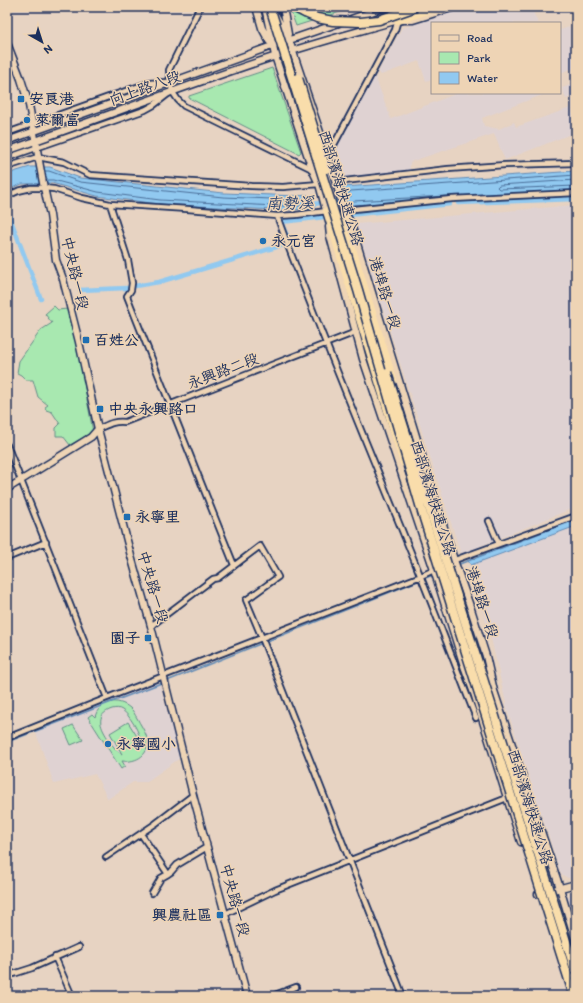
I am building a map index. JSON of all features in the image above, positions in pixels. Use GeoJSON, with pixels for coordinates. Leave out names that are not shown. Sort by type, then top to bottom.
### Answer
{"type":"FeatureCollection","features":[{"type":"Feature","properties":{"kind":"highway","name":"西部濱海快速公路"},"geometry":{"type":"LineString","coordinates":[[271,7],[358,290],[422,512],[574,996]]}},
{"type":"Feature","properties":{"kind":"highway","name":"西部濱海快速公路"},"geometry":{"type":"LineString","coordinates":[[275,7],[444,555],[576,973]]}},
{"type":"Feature","properties":{"kind":"highway"},"geometry":{"type":"LineString","coordinates":[[293,7],[317,18],[361,22],[379,20],[417,7]]}},
{"type":"Feature","properties":{"kind":"highway"},"geometry":{"type":"LineString","coordinates":[[372,7],[390,7]]}},
{"type":"Feature","properties":{"kind":"highway"},"geometry":{"type":"LineString","coordinates":[[398,20],[437,7]]}},
{"type":"Feature","properties":{"kind":"highway"},"geometry":{"type":"LineString","coordinates":[[344,210],[349,239],[436,518],[444,555]]}},
{"type":"Feature","properties":{"kind":"highway"},"geometry":{"type":"LineString","coordinates":[[327,211],[411,488],[422,512]]}},
{"type":"Feature","properties":{"kind":"street"},"geometry":{"type":"LineString","coordinates":[[200,7],[169,70],[172,91],[178,100],[184,106],[312,169]]}},
{"type":"Feature","properties":{"kind":"street","name":"港埠路一段"},"geometry":{"type":"LineString","coordinates":[[256,7],[262,28],[272,46]]}},
{"type":"Feature","properties":{"kind":"street","name":"港埠路一段"},"geometry":{"type":"LineString","coordinates":[[265,7],[274,56],[327,211],[330,236],[367,371],[475,696],[570,996]]}},
{"type":"Feature","properties":{"kind":"street","name":"港埠路一段"},"geometry":{"type":"LineString","coordinates":[[271,7],[293,50],[344,210],[351,224],[454,560],[486,656],[494,691],[560,888],[576,942]]}},
{"type":"Feature","properties":{"kind":"street","name":"港埠路一段"},"geometry":{"type":"LineString","coordinates":[[283,7],[289,40]]}},
{"type":"Feature","properties":{"kind":"street","name":"向上路八段"},"geometry":{"type":"LineString","coordinates":[[7,141],[385,7]]}},
{"type":"Feature","properties":{"kind":"street"},"geometry":{"type":"LineString","coordinates":[[328,156],[396,30],[398,12],[394,7]]}},
{"type":"Feature","properties":{"kind":"street"},"geometry":{"type":"LineString","coordinates":[[398,20],[417,7]]}},
{"type":"Feature","properties":{"kind":"street"},"geometry":{"type":"LineString","coordinates":[[398,20],[413,20],[455,7]]}},
{"type":"Feature","properties":{"kind":"street","name":"向上路八段"},"geometry":{"type":"LineString","coordinates":[[7,151],[172,91],[274,56],[398,20]]}},
{"type":"Feature","properties":{"kind":"street"},"geometry":{"type":"LineString","coordinates":[[7,42],[23,83],[29,105],[38,157]]}},
{"type":"Feature","properties":{"kind":"street"},"geometry":{"type":"LineString","coordinates":[[7,133],[148,83],[170,82]]}},
{"type":"Feature","properties":{"kind":"street"},"geometry":{"type":"LineString","coordinates":[[7,158],[145,110],[172,91]]}},
{"type":"Feature","properties":{"kind":"street","name":"港埠路一段"},"geometry":{"type":"LineString","coordinates":[[328,156],[325,167],[326,192],[468,648]]}},
{"type":"Feature","properties":{"kind":"street"},"geometry":{"type":"LineString","coordinates":[[7,168],[38,157],[64,162],[90,175],[240,186],[283,187],[319,184]]}},
{"type":"Feature","properties":{"kind":"street","name":"中央路一段"},"geometry":{"type":"LineString","coordinates":[[38,157],[50,215],[56,260],[79,342],[98,429],[247,996]]}},
{"type":"Feature","properties":{"kind":"street"},"geometry":{"type":"LineString","coordinates":[[336,182],[455,168],[576,163]]}},
{"type":"Feature","properties":{"kind":"street"},"geometry":{"type":"LineString","coordinates":[[7,196],[18,191],[43,185],[82,198],[110,204],[276,216],[327,211]]}},
{"type":"Feature","properties":{"kind":"street"},"geometry":{"type":"LineString","coordinates":[[344,210],[452,199],[576,193]]}},
{"type":"Feature","properties":{"kind":"street"},"geometry":{"type":"LineString","coordinates":[[110,204],[128,260],[132,282],[131,290],[127,296],[234,565]]}},
{"type":"Feature","properties":{"kind":"street","name":"港埠路一段"},"geometry":{"type":"LineString","coordinates":[[327,211],[334,223],[344,252]]}},
{"type":"Feature","properties":{"kind":"street"},"geometry":{"type":"LineString","coordinates":[[276,216],[325,344],[421,576],[476,718]]}},
{"type":"Feature","properties":{"kind":"street","name":"永興路二段"},"geometry":{"type":"LineString","coordinates":[[98,429],[111,422],[125,422],[356,332]]}},
{"type":"Feature","properties":{"kind":"street"},"geometry":{"type":"LineString","coordinates":[[7,489],[91,437],[98,429]]}},
{"type":"Feature","properties":{"kind":"street"},"geometry":{"type":"LineString","coordinates":[[7,444],[107,698]]}},
{"type":"Feature","properties":{"kind":"street"},"geometry":{"type":"LineString","coordinates":[[7,738],[421,576],[454,560],[576,516]]}},
{"type":"Feature","properties":{"kind":"street"},"geometry":{"type":"LineString","coordinates":[[489,521],[499,544]]}},
{"type":"Feature","properties":{"kind":"street"},"geometry":{"type":"LineString","coordinates":[[7,558],[46,542]]}},
{"type":"Feature","properties":{"kind":"street"},"geometry":{"type":"LineString","coordinates":[[151,626],[213,579],[218,578],[260,546],[278,577],[246,600],[403,996]]}},
{"type":"Feature","properties":{"kind":"street"},"geometry":{"type":"LineString","coordinates":[[468,648],[494,691]]}},
{"type":"Feature","properties":{"kind":"street"},"geometry":{"type":"LineString","coordinates":[[468,648],[475,696]]}},
{"type":"Feature","properties":{"kind":"street"},"geometry":{"type":"LineString","coordinates":[[106,857],[141,834],[193,795]]}},
{"type":"Feature","properties":{"kind":"street"},"geometry":{"type":"LineString","coordinates":[[226,914],[275,890],[508,798]]}},
{"type":"Feature","properties":{"kind":"street"},"geometry":{"type":"LineString","coordinates":[[141,834],[168,874]]}},
{"type":"Feature","properties":{"kind":"street"},"geometry":{"type":"LineString","coordinates":[[152,893],[161,878],[168,874],[177,865],[207,847]]}},
{"type":"Feature","properties":{"kind":"street"},"geometry":{"type":"LineString","coordinates":[[538,894],[576,884]]}},
{"type":"Feature","properties":{"kind":"street"},"geometry":{"type":"LineString","coordinates":[[7,976],[32,968],[79,947]]}},
{"type":"Feature","properties":{"kind":"street"},"geometry":{"type":"LineString","coordinates":[[55,957],[72,996]]}},
{"type":"Feature","properties":{"kind":"street"},"geometry":{"type":"LineString","coordinates":[[272,996],[296,986]]}},
{"type":"Feature","properties":{"kind":"shaded area"},"geometry":{"type":"Polygon","coordinates":[[[468,7],[531,7],[538,22],[431,22],[431,79],[426,81],[419,61],[381,75],[378,72],[402,28],[468,7]]]}},
{"type":"Feature","properties":{"kind":"shaded area"},"geometry":{"type":"Polygon","coordinates":[[[576,25],[576,67],[561,73],[561,30],[576,25]]]}},
{"type":"Feature","properties":{"kind":"shaded area"},"geometry":{"type":"Polygon","coordinates":[[[375,76],[391,119],[455,94],[544,94],[482,118],[484,126],[499,129],[514,122],[516,127],[570,108],[576,123],[576,132],[505,160],[494,134],[410,162],[410,171],[338,180],[330,160],[375,76]]]}},
{"type":"Feature","properties":{"kind":"shaded area"},"geometry":{"type":"Polygon","coordinates":[[[576,83],[576,95],[566,99],[562,88],[576,83]]]}},
{"type":"Feature","properties":{"kind":"shaded area"},"geometry":{"type":"Polygon","coordinates":[[[576,205],[576,507],[461,554],[356,224],[576,205]]]}},
{"type":"Feature","properties":{"kind":"shaded area"},"geometry":{"type":"Polygon","coordinates":[[[576,525],[576,877],[568,878],[561,874],[508,712],[491,638],[469,566],[576,525]]]}},
{"type":"Feature","properties":{"kind":"shaded area","name":"永寧國小"},"geometry":{"type":"Polygon","coordinates":[[[159,682],[180,758],[146,782],[133,782],[108,799],[95,774],[54,784],[35,730],[159,682]]]}},
{"type":"Feature","properties":{"kind":"shaded area"},"geometry":{"type":"Polygon","coordinates":[[[576,888],[576,928],[568,899],[573,889],[576,888]]]}},
{"type":"Feature","properties":{"kind":"green space"},"geometry":{"type":"Polygon","coordinates":[[[289,7],[356,7],[296,26],[289,7]]]}},
{"type":"Feature","properties":{"kind":"green space"},"geometry":{"type":"Polygon","coordinates":[[[272,68],[301,152],[299,154],[189,98],[189,96],[272,68]]]}},
{"type":"Feature","properties":{"kind":"green space"},"geometry":{"type":"Polygon","coordinates":[[[54,306],[58,310],[67,309],[84,376],[93,432],[70,445],[63,436],[56,436],[56,428],[60,424],[52,412],[46,410],[45,407],[48,405],[38,397],[33,380],[26,380],[17,373],[19,361],[41,330],[52,323],[45,314],[54,306]]]}},
{"type":"Feature","properties":{"kind":"green space"},"geometry":{"type":"Polygon","coordinates":[[[110,702],[118,702],[131,709],[145,733],[148,744],[145,753],[138,759],[122,761],[125,766],[121,769],[88,717],[92,714],[95,717],[102,706],[110,702]],[[117,708],[103,715],[101,722],[110,742],[116,750],[122,754],[110,733],[128,722],[140,741],[140,738],[137,729],[125,712],[117,708]]]}},
{"type":"Feature","properties":{"kind":"green space"},"geometry":{"type":"Polygon","coordinates":[[[73,725],[83,740],[71,745],[64,729],[73,725]]]}},
{"type":"Feature","properties":{"kind":"water"},"geometry":{"type":"Polygon","coordinates":[[[30,167],[50,167],[80,178],[224,193],[297,196],[308,195],[311,209],[275,210],[159,204],[97,196],[52,183],[22,184],[7,190],[7,174],[30,167]]]}},
{"type":"Feature","properties":{"kind":"water"},"geometry":{"type":"Polygon","coordinates":[[[576,171],[576,195],[349,205],[343,187],[576,171]]]}},
{"type":"Feature","properties":{"kind":"water"},"geometry":{"type":"Polygon","coordinates":[[[576,519],[576,526],[471,565],[468,561],[576,519]]]}},
{"type":"Feature","properties":{"kind":"waterway","name":"南勢溪"},"geometry":{"type":"LineString","coordinates":[[305,205],[353,199]]}},
{"type":"Feature","properties":{"kind":"waterway"},"geometry":{"type":"LineString","coordinates":[[458,203],[576,199]]}},
{"type":"Feature","properties":{"kind":"waterway"},"geometry":{"type":"LineString","coordinates":[[349,215],[450,204]]}},
{"type":"Feature","properties":{"kind":"waterway"},"geometry":{"type":"LineString","coordinates":[[7,210],[41,299]]}},
{"type":"Feature","properties":{"kind":"waterway"},"geometry":{"type":"LineString","coordinates":[[290,243],[281,222],[325,217]]}},
{"type":"Feature","properties":{"kind":"waterway"},"geometry":{"type":"LineString","coordinates":[[135,286],[159,282],[283,245]]}},
{"type":"Feature","properties":{"kind":"waterway"},"geometry":{"type":"LineString","coordinates":[[80,290],[127,288]]}},
{"type":"Feature","properties":{"kind":"waterway"},"geometry":{"type":"LineString","coordinates":[[457,565],[576,519]]}},
{"type":"Feature","properties":{"kind":"waterway"},"geometry":{"type":"LineString","coordinates":[[167,681],[433,575]]}},
{"type":"Feature","properties":{"kind":"waterway"},"geometry":{"type":"LineString","coordinates":[[7,742],[164,682]]}},
{"type":"Feature","properties":{"kind":"place","name":"安良港"},"geometry":{"type":"Point","coordinates":[21,99]}},
{"type":"Feature","properties":{"kind":"place","name":"萊爾富"},"geometry":{"type":"Point","coordinates":[27,120]}},
{"type":"Feature","properties":{"kind":"place","name":"永元宮"},"geometry":{"type":"Point","coordinates":[263,241]}},
{"type":"Feature","properties":{"kind":"place","name":"百姓公"},"geometry":{"type":"Point","coordinates":[86,340]}},
{"type":"Feature","properties":{"kind":"place","name":"中央永興路口"},"geometry":{"type":"Point","coordinates":[100,409]}},
{"type":"Feature","properties":{"kind":"place","name":"永寧里"},"geometry":{"type":"Point","coordinates":[127,517]}},
{"type":"Feature","properties":{"kind":"place","name":"園子"},"geometry":{"type":"Point","coordinates":[148,638]}},
{"type":"Feature","properties":{"kind":"place","name":"永寧國小"},"geometry":{"type":"Point","coordinates":[108,744]}},
{"type":"Feature","properties":{"kind":"place","name":"興農社區"},"geometry":{"type":"Point","coordinates":[220,915]}}]}
